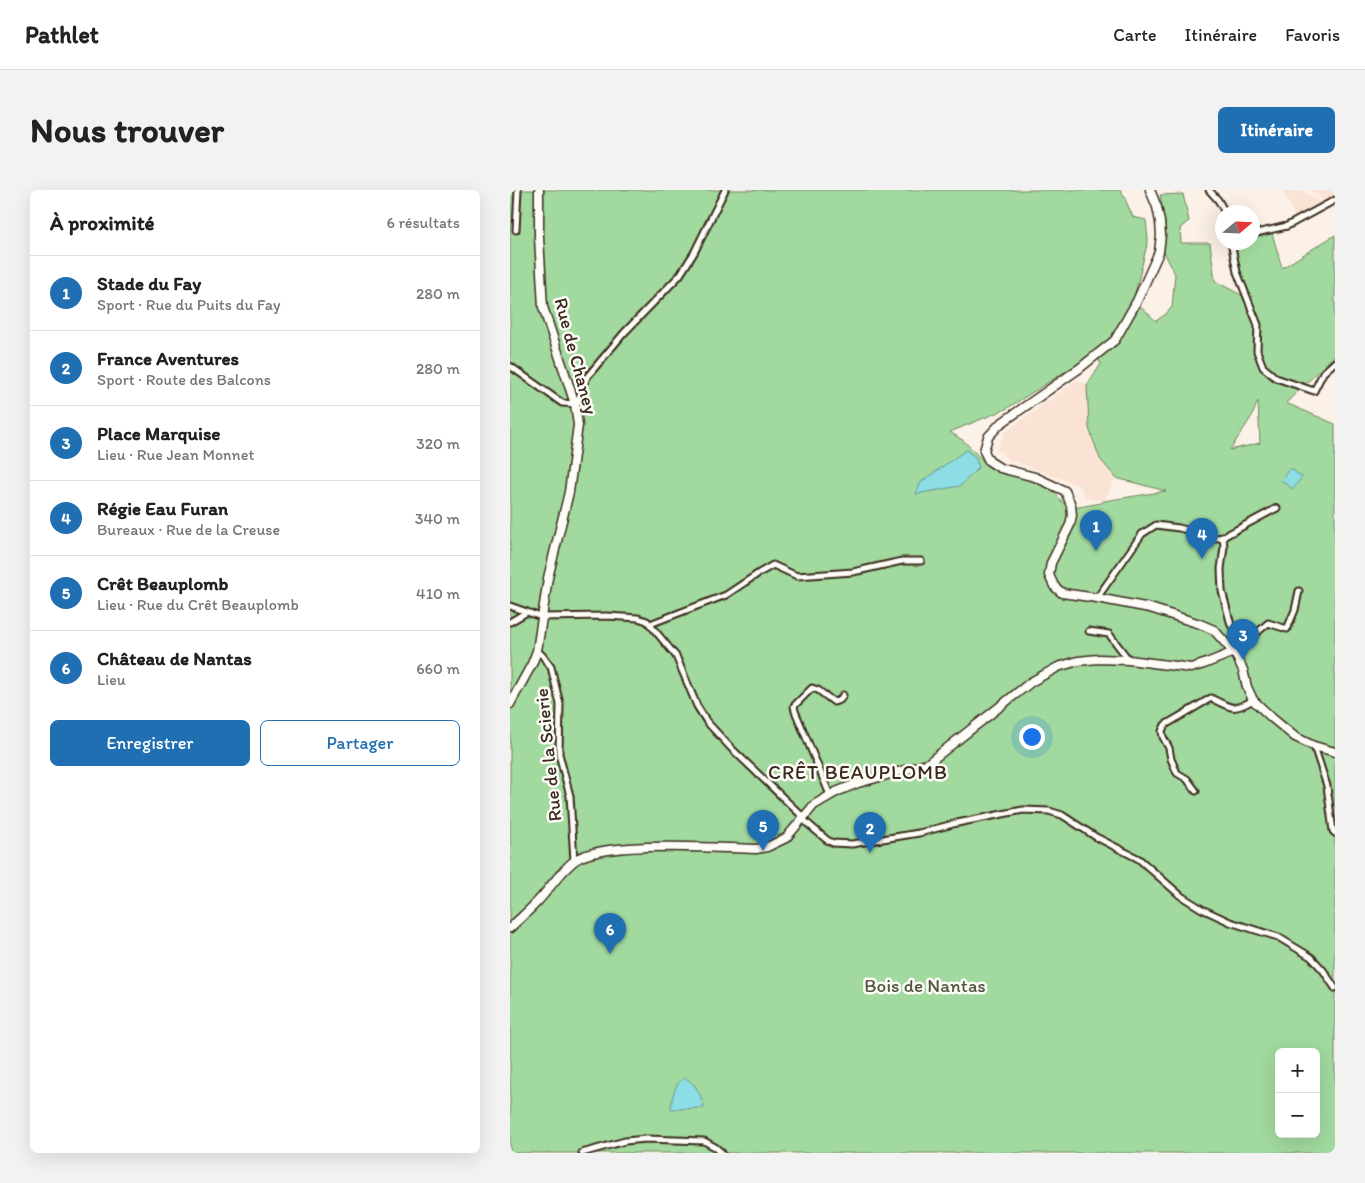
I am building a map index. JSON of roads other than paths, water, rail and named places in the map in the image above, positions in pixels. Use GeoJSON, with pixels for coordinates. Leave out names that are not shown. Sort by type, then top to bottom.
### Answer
{"type":"FeatureCollection","features":[{"type":"Feature","properties":{"kind":"street"},"geometry":{"type":"LineString","coordinates":[[516,230],[518,190]]}},
{"type":"Feature","properties":{"kind":"street","name":"Rue de Chaney"},"geometry":{"type":"LineString","coordinates":[[510,704],[537,651],[548,578],[572,477],[578,425],[575,404],[543,308],[539,237],[539,190]]}},
{"type":"Feature","properties":{"kind":"street"},"geometry":{"type":"LineString","coordinates":[[510,366],[562,403],[577,404],[587,377],[624,333],[680,276],[694,253],[725,190]]}},
{"type":"Feature","properties":{"kind":"street"},"geometry":{"type":"LineString","coordinates":[[1150,190],[1157,207],[1160,222],[1159,252],[1137,301],[1115,340],[1080,368],[1000,424],[988,437],[984,451],[989,461],[1000,468],[1035,477],[1065,491],[1071,505],[1072,515],[1070,525],[1051,563],[1049,575],[1054,586],[1062,594],[1097,598],[1150,608],[1214,630],[1235,653],[1253,700],[1295,737],[1314,746],[1335,752]]}},
{"type":"Feature","properties":{"kind":"street"},"geometry":{"type":"LineString","coordinates":[[1209,190],[1221,205]]}},
{"type":"Feature","properties":{"kind":"street"},"geometry":{"type":"LineString","coordinates":[[1260,232],[1287,226],[1335,200]]}},
{"type":"Feature","properties":{"kind":"street"},"geometry":{"type":"LineString","coordinates":[[1233,250],[1237,272],[1258,325],[1257,351],[1263,367],[1276,378],[1314,391],[1323,372],[1335,362]]}},
{"type":"Feature","properties":{"kind":"street"},"geometry":{"type":"LineString","coordinates":[[1097,598],[1142,534],[1156,525],[1180,528],[1217,538],[1223,537],[1277,508]]}},
{"type":"Feature","properties":{"kind":"street"},"geometry":{"type":"LineString","coordinates":[[510,928],[538,901],[574,861],[591,854],[616,848],[756,849],[767,847],[786,838],[814,805],[830,795],[858,783],[927,764],[1031,682],[1058,668],[1078,661],[1098,659],[1129,660],[1191,668],[1235,653],[1244,647],[1243,641],[1231,625],[1222,591],[1223,537]]}},
{"type":"Feature","properties":{"kind":"street"},"geometry":{"type":"LineString","coordinates":[[650,624],[726,595],[773,565],[797,576],[853,572],[902,561],[921,561]]}},
{"type":"Feature","properties":{"kind":"street"},"geometry":{"type":"LineString","coordinates":[[1243,641],[1250,638],[1268,622],[1287,629],[1295,610],[1299,592]]}},
{"type":"Feature","properties":{"kind":"street"},"geometry":{"type":"LineString","coordinates":[[510,606],[541,617],[607,616],[638,618],[650,624],[676,656],[707,722],[730,748],[830,842],[852,844],[919,833],[957,822],[1018,811],[1055,812],[1109,845],[1140,859],[1181,896],[1202,910],[1230,922],[1278,937],[1311,957],[1324,970],[1335,988]]}},
{"type":"Feature","properties":{"kind":"street"},"geometry":{"type":"LineString","coordinates":[[510,622],[527,612]]}},
{"type":"Feature","properties":{"kind":"street"},"geometry":{"type":"LineString","coordinates":[[1089,630],[1109,634],[1129,660]]}},
{"type":"Feature","properties":{"kind":"street","name":"Rue de la Scierie"},"geometry":{"type":"LineString","coordinates":[[537,651],[551,667],[560,704],[559,754],[570,796],[571,837],[574,861]]}},
{"type":"Feature","properties":{"kind":"street"},"geometry":{"type":"LineString","coordinates":[[830,795],[794,706],[812,688],[818,690],[834,702],[840,700],[844,695]]}},
{"type":"Feature","properties":{"kind":"street"},"geometry":{"type":"LineString","coordinates":[[1196,791],[1187,779],[1177,773],[1171,760],[1169,748],[1163,737],[1164,725],[1211,698],[1232,708],[1240,708],[1253,700]]}},
{"type":"Feature","properties":{"kind":"street"},"geometry":{"type":"LineString","coordinates":[[1314,746],[1327,786],[1333,831],[1335,833]]}},
{"type":"Feature","properties":{"kind":"street"},"geometry":{"type":"LineString","coordinates":[[582,1153],[625,1141],[646,1139],[704,1141],[722,1153]]}},
{"type":"Feature","properties":{"kind":"water"},"geometry":{"type":"Polygon","coordinates":[[[966,450],[975,457],[979,467],[960,486],[916,494],[921,482],[966,450]]]}},
{"type":"Feature","properties":{"kind":"water"},"geometry":{"type":"Polygon","coordinates":[[[1290,468],[1302,477],[1293,489],[1281,480],[1290,468]]]}},
{"type":"Feature","properties":{"kind":"water"},"geometry":{"type":"Polygon","coordinates":[[[684,1078],[691,1082],[697,1090],[704,1108],[671,1109],[676,1088],[684,1078]]]}},
{"type":"Feature","properties":{"kind":"place","name":"Stade du Fay"},"geometry":{"type":"Point","coordinates":[1096,551]}},
{"type":"Feature","properties":{"kind":"place","name":"Régie Eau Furan"},"geometry":{"type":"Point","coordinates":[1202,559]}},
{"type":"Feature","properties":{"kind":"place","name":"Place Marquise"},"geometry":{"type":"Point","coordinates":[1243,660]}},
{"type":"Feature","properties":{"kind":"place","name":"Crêt Beauplomb"},"geometry":{"type":"Point","coordinates":[763,851]}},
{"type":"Feature","properties":{"kind":"place","name":"France Aventures"},"geometry":{"type":"Point","coordinates":[870,853]}},
{"type":"Feature","properties":{"kind":"place","name":"Château de Nantas"},"geometry":{"type":"Point","coordinates":[610,954]}},
{"type":"Feature","properties":{"kind":"district","name":"CRÊT BEAUPLOMB"},"geometry":{"type":"Point","coordinates":[858,772]}},
{"type":"Feature","properties":{"kind":"park label","name":"Bois de Nantas"},"geometry":{"type":"Point","coordinates":[925,985]}}]}
